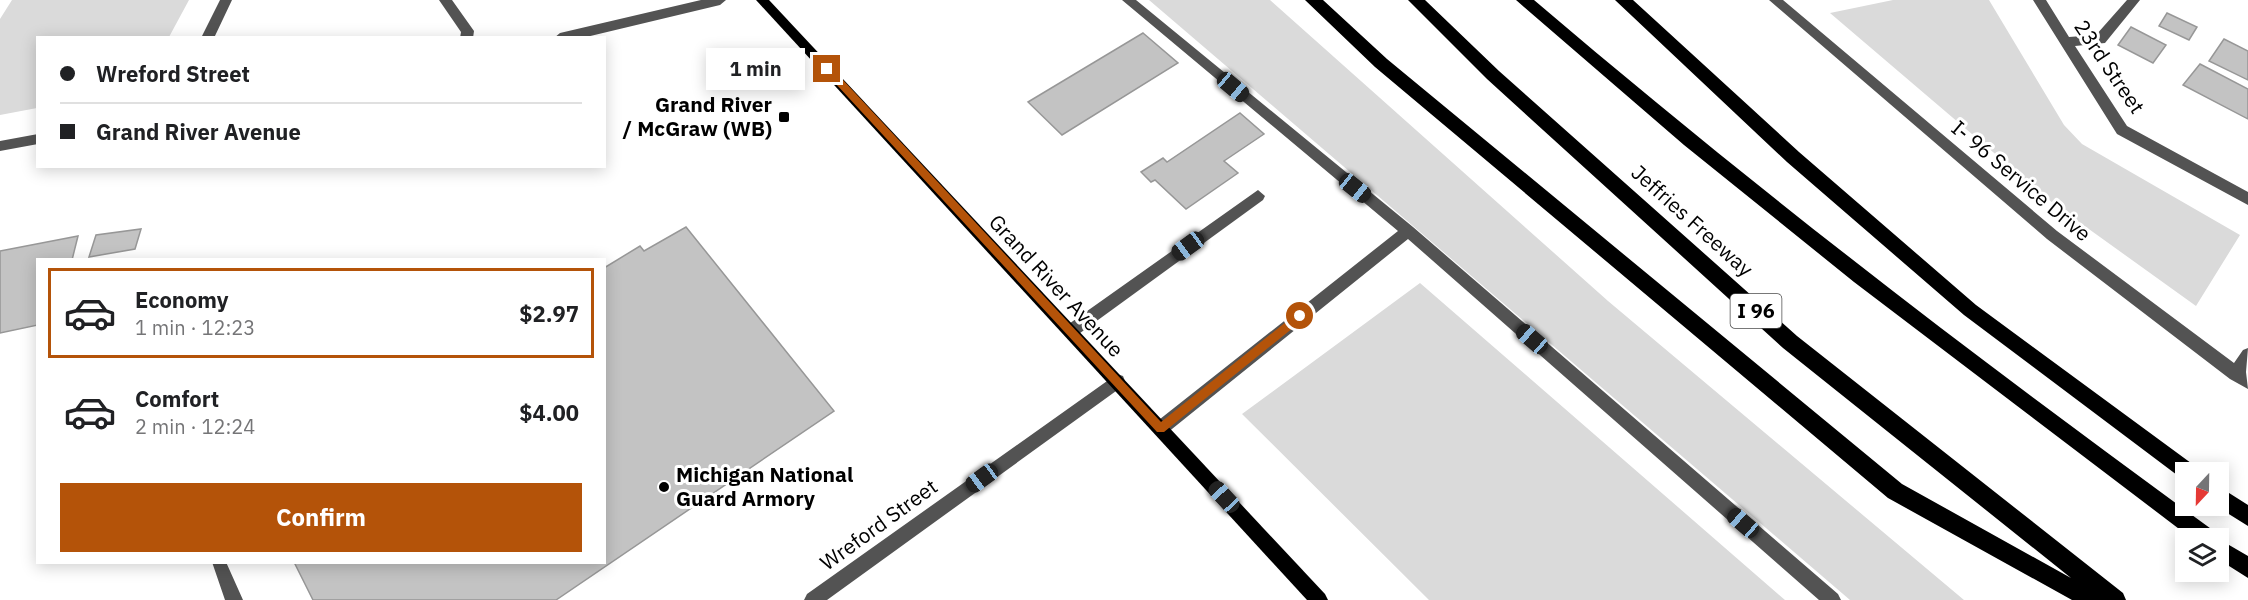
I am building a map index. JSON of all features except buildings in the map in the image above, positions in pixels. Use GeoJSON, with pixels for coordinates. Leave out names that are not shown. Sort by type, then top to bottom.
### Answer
{"type":"FeatureCollection","features":[{"type":"Feature","properties":{"kind":"highway"},"geometry":{"type":"LineString","coordinates":[[1313,0],[1381,63],[1895,491],[2092,600]]}},
{"type":"Feature","properties":{"kind":"highway","name":"Jeffries Freeway"},"geometry":{"type":"LineString","coordinates":[[1416,0],[1493,75],[1791,342],[2116,600]]}},
{"type":"Feature","properties":{"kind":"highway"},"geometry":{"type":"LineString","coordinates":[[1524,0],[1620,84],[1845,265],[2067,436],[2193,528]]}},
{"type":"Feature","properties":{"kind":"highway"},"geometry":{"type":"LineString","coordinates":[[1623,0],[1793,157],[1970,310],[2175,462]]}},
{"type":"Feature","properties":{"kind":"highway"},"geometry":{"type":"LineString","coordinates":[[2229,503],[2248,517]]}},
{"type":"Feature","properties":{"kind":"highway"},"geometry":{"type":"LineString","coordinates":[[2229,555],[2248,568]]}},
{"type":"Feature","properties":{"kind":"main road","name":"Grand River Avenue"},"geometry":{"type":"LineString","coordinates":[[762,0],[1319,600]]}},
{"type":"Feature","properties":{"kind":"street"},"geometry":{"type":"LineString","coordinates":[[208,36],[226,0]]}},
{"type":"Feature","properties":{"kind":"street"},"geometry":{"type":"LineString","coordinates":[[446,0],[468,31],[467,36]]}},
{"type":"Feature","properties":{"kind":"street"},"geometry":{"type":"LineString","coordinates":[[568,36],[720,0]]}},
{"type":"Feature","properties":{"kind":"street"},"geometry":{"type":"LineString","coordinates":[[1128,0],[1408,231],[1832,600]]}},
{"type":"Feature","properties":{"kind":"street","name":"I- 96 Service Drive"},"geometry":{"type":"LineString","coordinates":[[1775,0],[2052,235],[2242,378]]}},
{"type":"Feature","properties":{"kind":"street","name":"23rd Street"},"geometry":{"type":"LineString","coordinates":[[2039,0],[2122,130],[2248,199]]}},
{"type":"Feature","properties":{"kind":"street"},"geometry":{"type":"LineString","coordinates":[[2066,42],[2100,40],[2134,0]]}},
{"type":"Feature","properties":{"kind":"street"},"geometry":{"type":"LineString","coordinates":[[0,146],[36,139]]}},
{"type":"Feature","properties":{"kind":"street"},"geometry":{"type":"LineString","coordinates":[[1071,331],[1258,196]]}},
{"type":"Feature","properties":{"kind":"street"},"geometry":{"type":"LineString","coordinates":[[1161,428],[1408,231]]}},
{"type":"Feature","properties":{"kind":"street"},"geometry":{"type":"LineString","coordinates":[[2242,378],[2248,356]]}},
{"type":"Feature","properties":{"kind":"street","name":"Wreford Street"},"geometry":{"type":"LineString","coordinates":[[813,600],[1117,381]]}},
{"type":"Feature","properties":{"kind":"street"},"geometry":{"type":"LineString","coordinates":[[219,565],[234,600]]}},
{"type":"Feature","properties":{"kind":"shaded area"},"geometry":{"type":"Polygon","coordinates":[[[12,0],[189,0],[170,36],[36,36],[36,108],[0,115],[0,19],[12,0]]]}},
{"type":"Feature","properties":{"kind":"shaded area"},"geometry":{"type":"Polygon","coordinates":[[[1149,0],[1270,0],[1608,301],[1964,600],[1850,600],[1149,0]]]}},
{"type":"Feature","properties":{"kind":"shaded area"},"geometry":{"type":"Polygon","coordinates":[[[1893,0],[1989,0],[2064,125],[2082,144],[2240,235],[2196,306],[2054,204],[1830,13],[1893,0]]]}},
{"type":"Feature","properties":{"kind":"shaded area"},"geometry":{"type":"Polygon","coordinates":[[[1420,283],[1785,600],[1429,600],[1242,414],[1420,283]]]}},
{"type":"Feature","properties":{"kind":"place","name":"Grand River / McGraw (WB)"},"geometry":{"type":"Point","coordinates":[784,117]}},
{"type":"Feature","properties":{"kind":"place","name":"Michigan National Guard Armory"},"geometry":{"type":"Point","coordinates":[664,487]}},
{"type":"Feature","properties":{"kind":"route"},"geometry":{"type":"LineString","coordinates":[[827,69],[897,147],[1161,428],[1300,316]]}}]}
